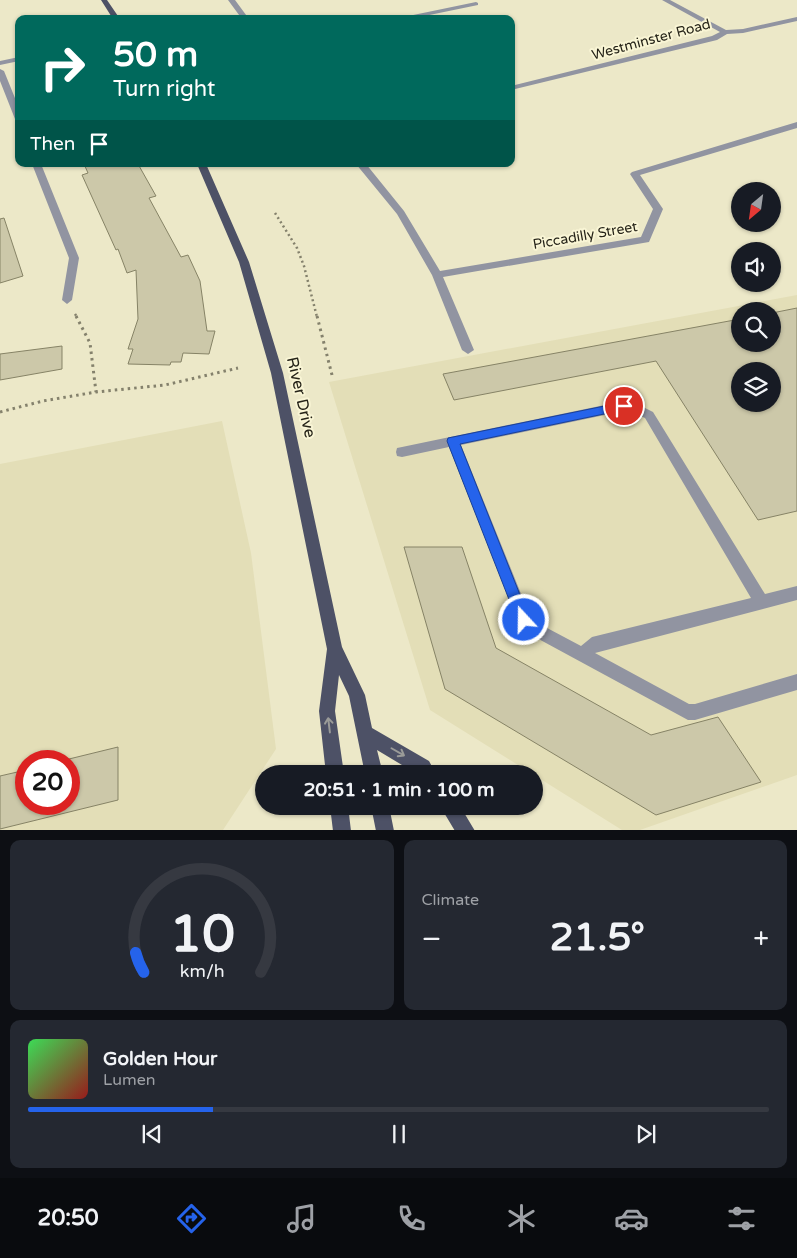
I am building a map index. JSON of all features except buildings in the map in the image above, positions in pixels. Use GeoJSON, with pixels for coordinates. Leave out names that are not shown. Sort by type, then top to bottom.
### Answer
{"type":"FeatureCollection","features":[{"type":"Feature","properties":{"kind":"main road"},"geometry":{"type":"LineString","coordinates":[[104,0],[114,15]]}},
{"type":"Feature","properties":{"kind":"main road","name":"River Drive"},"geometry":{"type":"LineString","coordinates":[[201,167],[244,262],[277,374],[334,648],[357,695],[372,765]]}},
{"type":"Feature","properties":{"kind":"main road","name":"River Drive"},"geometry":{"type":"LineString","coordinates":[[334,648],[327,711],[334,765]]}},
{"type":"Feature","properties":{"kind":"main road"},"geometry":{"type":"LineString","coordinates":[[366,734],[420,765]]}},
{"type":"Feature","properties":{"kind":"main road"},"geometry":{"type":"LineString","coordinates":[[340,815],[342,830]]}},
{"type":"Feature","properties":{"kind":"main road"},"geometry":{"type":"LineString","coordinates":[[382,815],[384,830]]}},
{"type":"Feature","properties":{"kind":"main road"},"geometry":{"type":"LineString","coordinates":[[455,815],[466,830]]}},
{"type":"Feature","properties":{"kind":"street"},"geometry":{"type":"LineString","coordinates":[[231,0],[243,15]]}},
{"type":"Feature","properties":{"kind":"street"},"geometry":{"type":"LineString","coordinates":[[665,0],[725,32]]}},
{"type":"Feature","properties":{"kind":"street"},"geometry":{"type":"LineString","coordinates":[[418,15],[476,4]]}},
{"type":"Feature","properties":{"kind":"street","name":"Westminster Road"},"geometry":{"type":"LineString","coordinates":[[515,87],[714,38],[725,32],[743,31],[797,19]]}},
{"type":"Feature","properties":{"kind":"street"},"geometry":{"type":"LineString","coordinates":[[0,63],[15,60]]}},
{"type":"Feature","properties":{"kind":"street"},"geometry":{"type":"LineString","coordinates":[[0,71],[15,109]]}},
{"type":"Feature","properties":{"kind":"street","name":"Piccadilly Street"},"geometry":{"type":"LineString","coordinates":[[437,275],[645,240],[658,209],[635,174],[797,125]]}},
{"type":"Feature","properties":{"kind":"street"},"geometry":{"type":"LineString","coordinates":[[37,167],[74,258],[67,300]]}},
{"type":"Feature","properties":{"kind":"street"},"geometry":{"type":"LineString","coordinates":[[363,167],[401,213],[437,275],[468,350]]}},
{"type":"Feature","properties":{"kind":"street"},"geometry":{"type":"LineString","coordinates":[[402,452],[624,406],[642,410],[649,415],[762,602]]}},
{"type":"Feature","properties":{"kind":"street"},"geometry":{"type":"LineString","coordinates":[[453,441],[524,620],[532,628],[688,712],[695,712],[797,682]]}},
{"type":"Feature","properties":{"kind":"street"},"geometry":{"type":"LineString","coordinates":[[582,655],[592,645],[797,593]]}},
{"type":"Feature","properties":{"kind":"path"},"geometry":{"type":"LineString","coordinates":[[275,213],[297,248],[304,266],[332,375]]}},
{"type":"Feature","properties":{"kind":"path"},"geometry":{"type":"LineString","coordinates":[[67,300],[90,344],[96,392]]}},
{"type":"Feature","properties":{"kind":"path"},"geometry":{"type":"LineString","coordinates":[[0,412],[43,401],[96,392],[165,385],[238,368]]}},
{"type":"Feature","properties":{"kind":"shaded area"},"geometry":{"type":"Polygon","coordinates":[[[797,295],[797,775],[640,830],[622,830],[543,781],[543,765],[518,765],[430,710],[329,382],[731,307],[731,352],[781,352],[781,302],[759,302],[797,295]]]}},
{"type":"Feature","properties":{"kind":"shaded area"},"geometry":{"type":"Polygon","coordinates":[[[222,421],[251,553],[276,749],[266,765],[255,765],[255,781],[223,830],[0,830],[0,464],[222,421]]]}},
{"type":"Feature","properties":{"kind":"route"},"geometry":{"type":"LineString","coordinates":[[524,620],[453,441],[624,406]]}}]}
